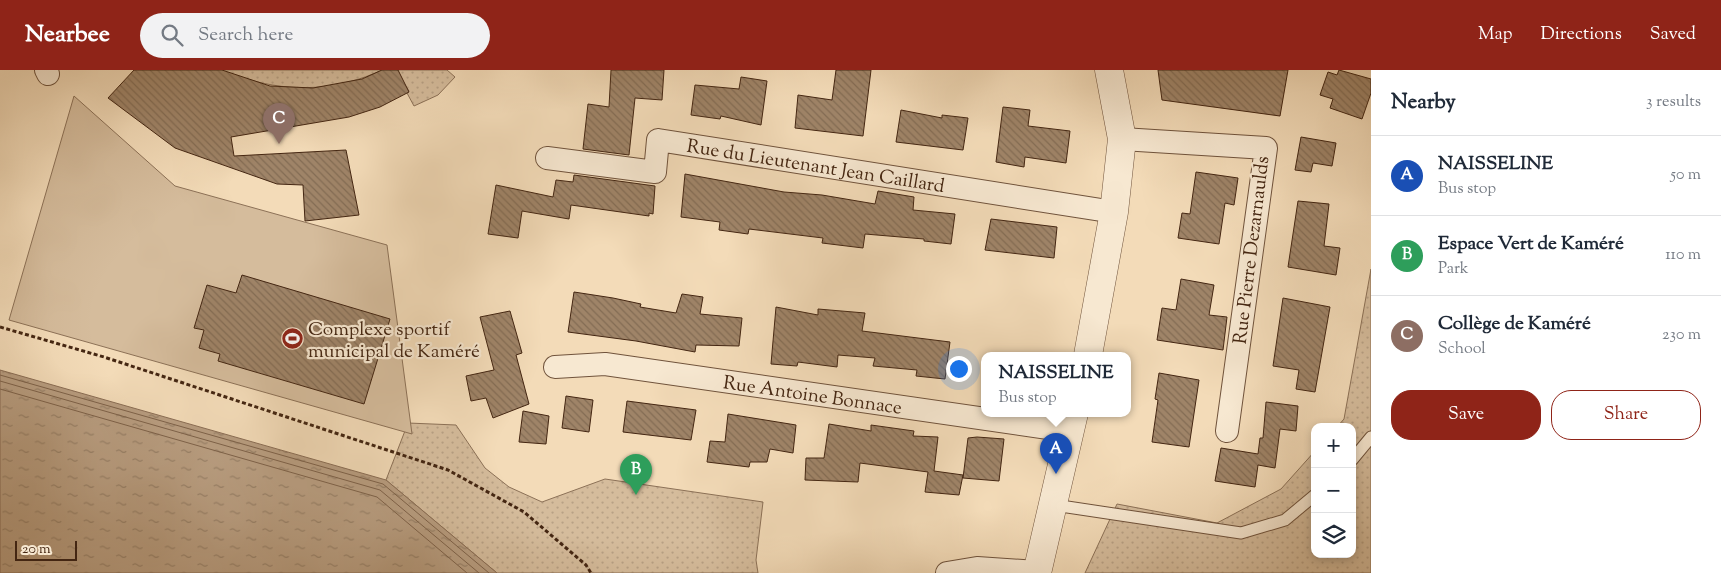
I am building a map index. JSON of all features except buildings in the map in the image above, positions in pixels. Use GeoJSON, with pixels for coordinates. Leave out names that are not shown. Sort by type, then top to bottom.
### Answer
{"type":"FeatureCollection","features":[{"type":"Feature","properties":{"kind":"street"},"geometry":{"type":"LineString","coordinates":[[1089,352],[1114,212],[1122,139],[1109,70]]}},
{"type":"Feature","properties":{"kind":"street","name":"Rue Pierre Dezarnaulds"},"geometry":{"type":"LineString","coordinates":[[1122,139],[1266,148],[1227,430]]}},
{"type":"Feature","properties":{"kind":"street","name":"Rue du Lieutenant Jean Caillard"},"geometry":{"type":"LineString","coordinates":[[547,158],[655,172],[658,140],[1114,212]]}},
{"type":"Feature","properties":{"kind":"street","name":"Rue Antoine Bonnace"},"geometry":{"type":"LineString","coordinates":[[555,367],[605,364],[981,411]]}},
{"type":"Feature","properties":{"kind":"street","name":"Rue Antoine Bonnace"},"geometry":{"type":"LineString","coordinates":[[1032,417],[1072,422]]}},
{"type":"Feature","properties":{"kind":"street"},"geometry":{"type":"LineString","coordinates":[[947,573],[978,568],[1037,573],[1072,422]]}},
{"type":"Feature","properties":{"kind":"lane"},"geometry":{"type":"LineString","coordinates":[[1356,455],[1371,437]]}},
{"type":"Feature","properties":{"kind":"lane"},"geometry":{"type":"LineString","coordinates":[[1054,506],[1241,533],[1285,520],[1311,498]]}},
{"type":"Feature","properties":{"kind":"path"},"geometry":{"type":"LineString","coordinates":[[0,326],[113,360],[448,470],[524,512],[586,566],[591,573]]}},
{"type":"Feature","properties":{"kind":"shaded area"},"geometry":{"type":"Polygon","coordinates":[[[222,70],[382,70],[349,82],[299,88],[264,83],[222,70]]]}},
{"type":"Feature","properties":{"kind":"shaded area"},"geometry":{"type":"Polygon","coordinates":[[[393,70],[447,70],[455,77],[438,95],[414,106],[407,93],[409,91],[393,70]]]}},
{"type":"Feature","properties":{"kind":"shaded area"},"geometry":{"type":"Polygon","coordinates":[[[74,96],[175,186],[387,245],[412,434],[9,320],[74,96]]]}},
{"type":"Feature","properties":{"kind":"shaded area"},"geometry":{"type":"Polygon","coordinates":[[[1371,269],[1371,573],[1085,573],[1117,504],[1217,523],[1281,489],[1311,455],[1311,558],[1356,558],[1356,423],[1340,423],[1344,419],[1371,269]]]}},
{"type":"Feature","properties":{"kind":"shaded area"},"geometry":{"type":"Polygon","coordinates":[[[408,423],[456,425],[485,468],[509,487],[542,502],[605,479],[763,502],[756,560],[758,573],[497,573],[386,480],[408,423]]]}},
{"type":"Feature","properties":{"kind":"water"},"geometry":{"type":"Polygon","coordinates":[[[0,370],[386,480],[497,573],[0,573],[0,370]]]}},
{"type":"Feature","properties":{"kind":"place","name":"Collège de Kaméré"},"geometry":{"type":"Point","coordinates":[279,144]}},
{"type":"Feature","properties":{"kind":"place","name":"Complexe sportif municipal de Kaméré"},"geometry":{"type":"Point","coordinates":[292,339]}},
{"type":"Feature","properties":{"kind":"place","name":"NAISSELINE"},"geometry":{"type":"Point","coordinates":[1056,474]}},
{"type":"Feature","properties":{"kind":"place","name":"Espace Vert de Kaméré"},"geometry":{"type":"Point","coordinates":[636,495]}}]}
